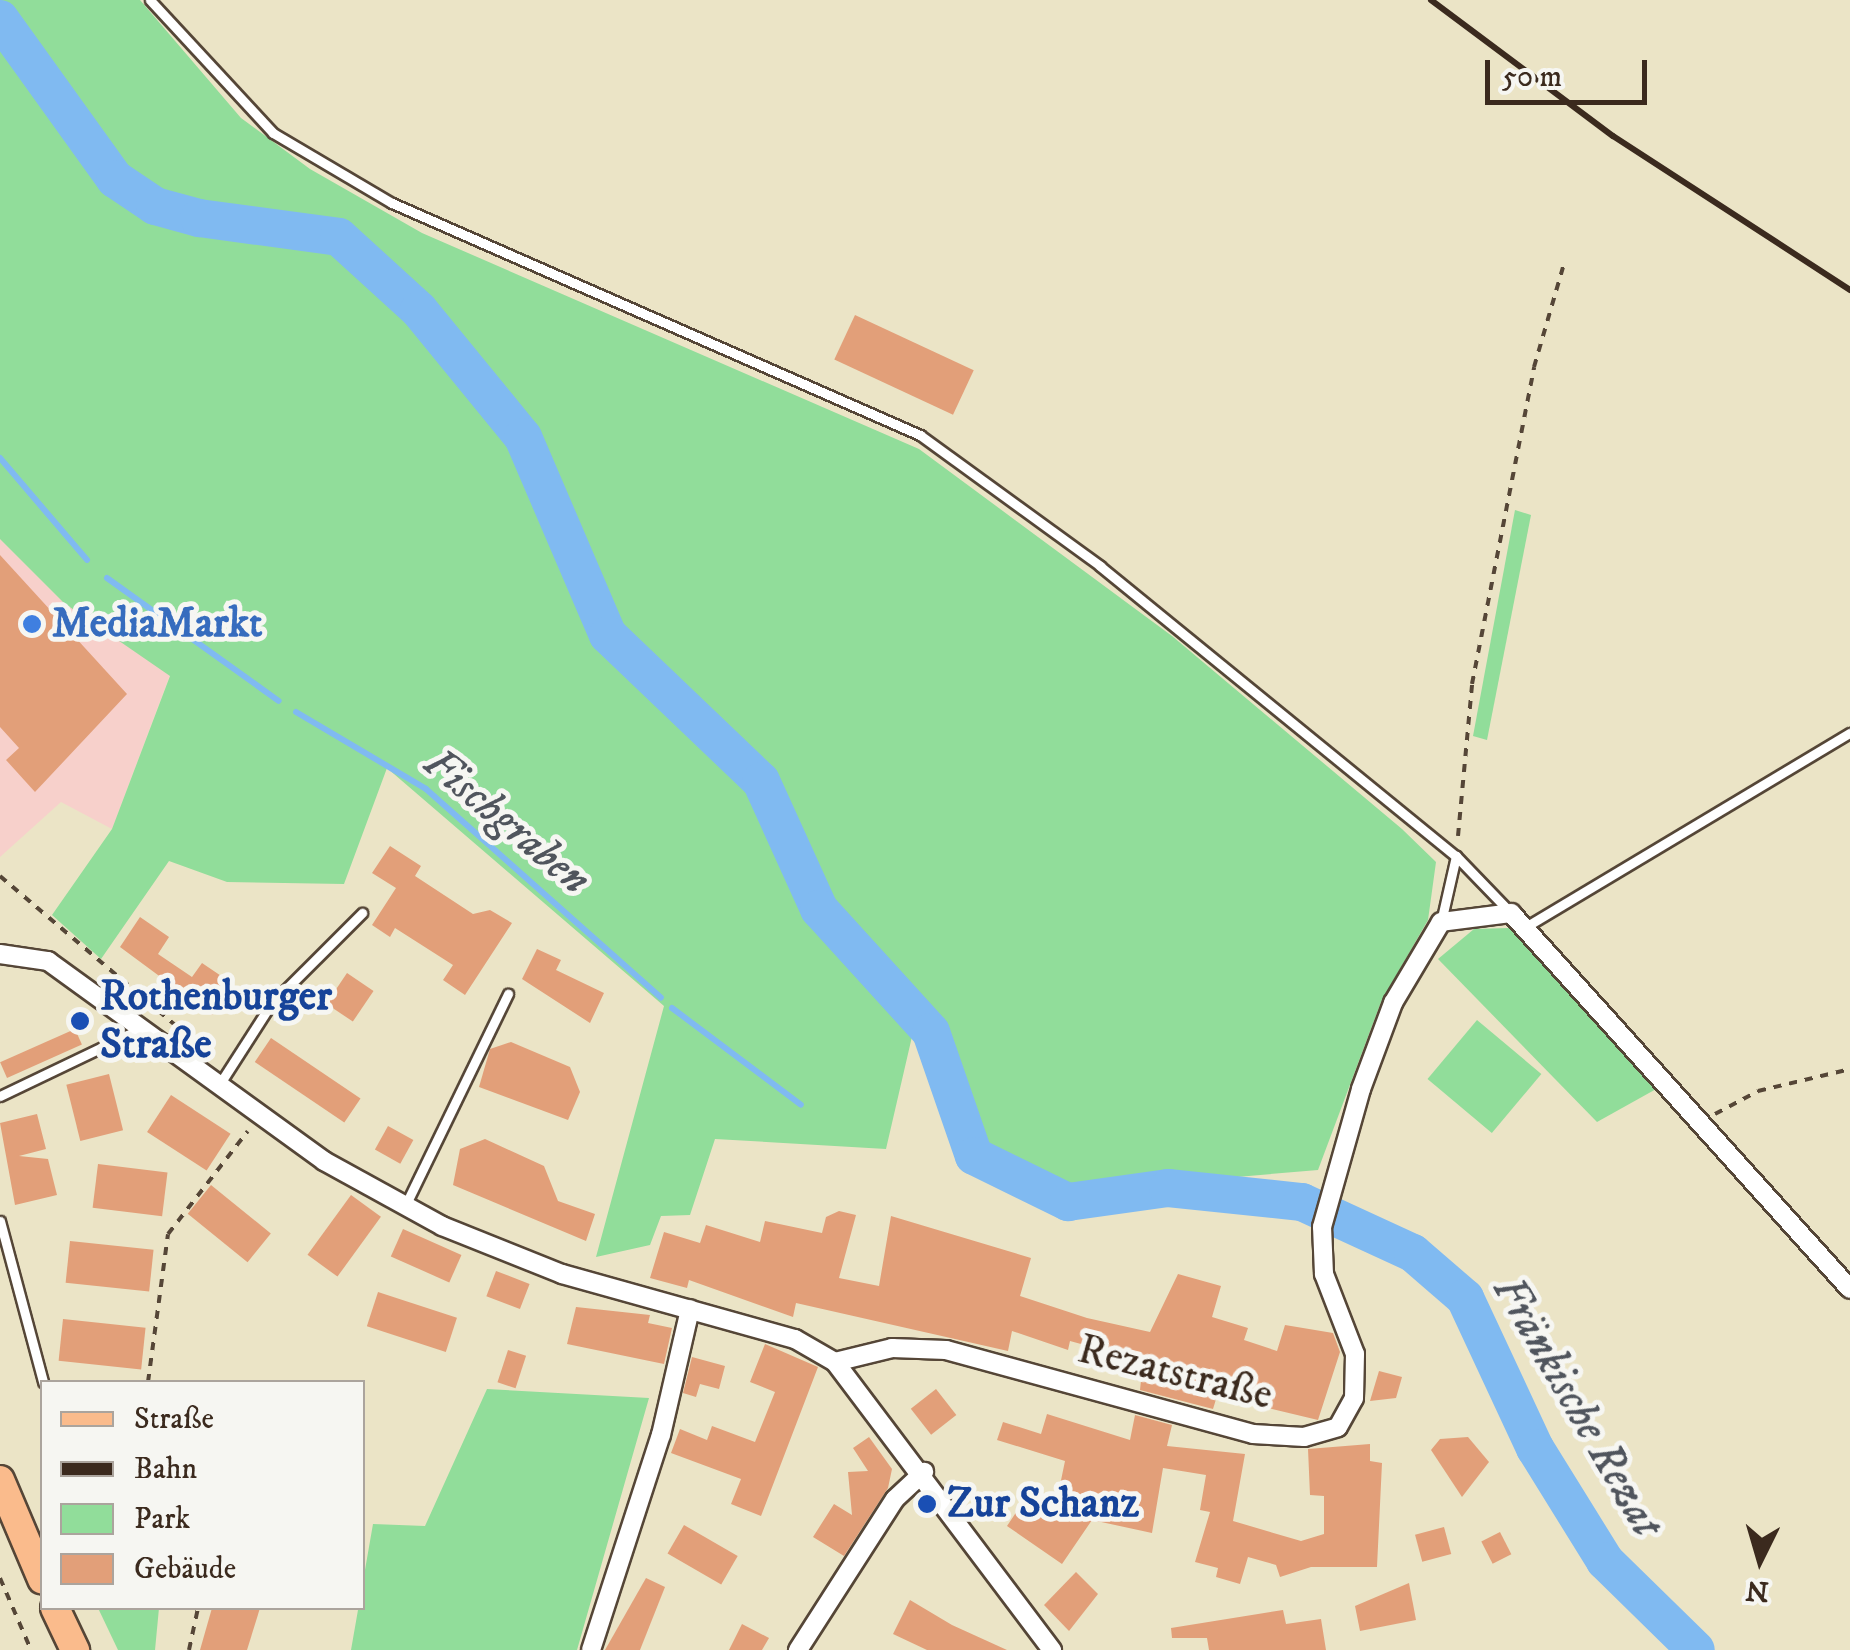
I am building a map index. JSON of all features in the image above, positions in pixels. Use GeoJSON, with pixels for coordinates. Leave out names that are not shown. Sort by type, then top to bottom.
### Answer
{"type":"FeatureCollection","features":[{"type":"Feature","properties":{"kind":"main road"},"geometry":{"type":"LineString","coordinates":[[0,1480],[40,1574]]}},
{"type":"Feature","properties":{"kind":"main road"},"geometry":{"type":"LineString","coordinates":[[56,1610],[76,1650]]}},
{"type":"Feature","properties":{"kind":"street"},"geometry":{"type":"LineString","coordinates":[[1441,922],[1511,913],[1527,926],[1850,1289]]}},
{"type":"Feature","properties":{"kind":"street","name":"Rezatstraße"},"geometry":{"type":"LineString","coordinates":[[835,1362],[892,1348],[946,1350],[1254,1434],[1304,1437],[1338,1427],[1354,1398],[1355,1354],[1324,1274],[1336,1165],[1392,1002],[1441,922]]}},
{"type":"Feature","properties":{"kind":"street"},"geometry":{"type":"LineString","coordinates":[[0,954],[48,961],[144,1027],[261,1116],[405,1206],[562,1274],[794,1339],[835,1362],[924,1472],[1052,1650]]}},
{"type":"Feature","properties":{"kind":"street"},"geometry":{"type":"LineString","coordinates":[[591,1650],[690,1309]]}},
{"type":"Feature","properties":{"kind":"street"},"geometry":{"type":"LineString","coordinates":[[798,1650],[895,1499],[924,1472]]}},
{"type":"Feature","properties":{"kind":"lane"},"geometry":{"type":"LineString","coordinates":[[150,0],[273,133],[392,203],[920,435],[1100,566],[1456,856],[1511,913]]}},
{"type":"Feature","properties":{"kind":"lane"},"geometry":{"type":"LineString","coordinates":[[1527,926],[1850,733]]}},
{"type":"Feature","properties":{"kind":"lane"},"geometry":{"type":"LineString","coordinates":[[1441,922],[1456,856]]}},
{"type":"Feature","properties":{"kind":"lane"},"geometry":{"type":"LineString","coordinates":[[219,1085],[271,1004],[362,914]]}},
{"type":"Feature","properties":{"kind":"lane"},"geometry":{"type":"LineString","coordinates":[[405,1206],[508,994]]}},
{"type":"Feature","properties":{"kind":"lane"},"geometry":{"type":"LineString","coordinates":[[0,1096],[144,1027]]}},
{"type":"Feature","properties":{"kind":"lane"},"geometry":{"type":"LineString","coordinates":[[0,1221],[42,1380]]}},
{"type":"Feature","properties":{"kind":"path"},"geometry":{"type":"LineString","coordinates":[[1456,856],[1472,684],[1534,367],[1566,260]]}},
{"type":"Feature","properties":{"kind":"path"},"geometry":{"type":"LineString","coordinates":[[0,876],[90,961],[203,1042],[219,1085]]}},
{"type":"Feature","properties":{"kind":"path"},"geometry":{"type":"LineString","coordinates":[[1702,1121],[1758,1091],[1850,1069]]}},
{"type":"Feature","properties":{"kind":"path"},"geometry":{"type":"LineString","coordinates":[[148,1380],[168,1234],[261,1116]]}},
{"type":"Feature","properties":{"kind":"path"},"geometry":{"type":"LineString","coordinates":[[0,1578],[31,1650]]}},
{"type":"Feature","properties":{"kind":"path"},"geometry":{"type":"LineString","coordinates":[[189,1650],[198,1610]]}},
{"type":"Feature","properties":{"kind":"shaded area"},"geometry":{"type":"Polygon","coordinates":[[[0,539],[64,603],[170,675],[112,829],[61,802],[0,857],[0,539]]]}},
{"type":"Feature","properties":{"kind":"green space"},"geometry":{"type":"Polygon","coordinates":[[[0,0],[140,0],[241,118],[310,169],[422,233],[919,449],[1172,636],[1402,829],[1436,862],[1428,920],[1381,1002],[1318,1170],[1085,1190],[1020,1173],[975,1138],[951,1045],[920,1002],[886,1149],[715,1139],[690,1215],[661,1216],[650,1245],[596,1257],[664,1006],[387,768],[344,884],[227,882],[169,861],[101,959],[52,915],[112,829],[170,676],[64,603],[0,539],[0,0]]]}},
{"type":"Feature","properties":{"kind":"green space"},"geometry":{"type":"Polygon","coordinates":[[[1515,510],[1531,515],[1487,740],[1473,736],[1515,510]]]}},
{"type":"Feature","properties":{"kind":"green space"},"geometry":{"type":"Polygon","coordinates":[[[1509,928],[1658,1088],[1597,1122],[1438,959],[1474,929],[1509,928]]]}},
{"type":"Feature","properties":{"kind":"green space"},"geometry":{"type":"Polygon","coordinates":[[[1477,1020],[1541,1074],[1492,1133],[1428,1079],[1477,1020]]]}},
{"type":"Feature","properties":{"kind":"green space"},"geometry":{"type":"Polygon","coordinates":[[[487,1389],[649,1398],[577,1650],[351,1650],[358,1610],[365,1610],[365,1570],[373,1524],[425,1526],[487,1389]]]}},
{"type":"Feature","properties":{"kind":"green space"},"geometry":{"type":"Polygon","coordinates":[[[99,1610],[159,1610],[155,1650],[118,1650],[99,1610]]]}},
{"type":"Feature","properties":{"kind":"building"},"geometry":{"type":"Polygon","coordinates":[[[855,315],[974,370],[953,415],[834,359],[855,315]]]}},
{"type":"Feature","properties":{"kind":"building","name":"MediaMarkt"},"geometry":{"type":"Polygon","coordinates":[[[0,555],[127,694],[35,792],[6,760],[19,748],[0,727],[0,555]]]}},
{"type":"Feature","properties":{"kind":"building"},"geometry":{"type":"Polygon","coordinates":[[[390,846],[421,866],[415,876],[473,914],[490,910],[512,923],[465,995],[443,980],[453,965],[395,928],[390,937],[372,925],[396,888],[372,873],[390,846]]]}},
{"type":"Feature","properties":{"kind":"building"},"geometry":{"type":"Polygon","coordinates":[[[140,917],[169,937],[158,954],[192,977],[202,963],[233,984],[212,1015],[120,947],[140,917]]]}},
{"type":"Feature","properties":{"kind":"building"},"geometry":{"type":"Polygon","coordinates":[[[537,949],[561,960],[556,970],[604,993],[590,1023],[522,979],[537,949]]]}},
{"type":"Feature","properties":{"kind":"building"},"geometry":{"type":"Polygon","coordinates":[[[347,973],[374,991],[353,1022],[326,1004],[347,973]]]}},
{"type":"Feature","properties":{"kind":"building"},"geometry":{"type":"Polygon","coordinates":[[[75,1029],[82,1045],[7,1078],[0,1062],[75,1029]]]}},
{"type":"Feature","properties":{"kind":"building"},"geometry":{"type":"Polygon","coordinates":[[[271,1038],[361,1098],[344,1122],[255,1062],[271,1038]]]}},
{"type":"Feature","properties":{"kind":"building"},"geometry":{"type":"Polygon","coordinates":[[[511,1042],[570,1067],[580,1092],[568,1120],[479,1087],[490,1049],[511,1042]]]}},
{"type":"Feature","properties":{"kind":"building"},"geometry":{"type":"Polygon","coordinates":[[[109,1074],[123,1130],[80,1141],[66,1085],[109,1074]]]}},
{"type":"Feature","properties":{"kind":"building"},"geometry":{"type":"Polygon","coordinates":[[[171,1095],[231,1134],[207,1171],[147,1132],[171,1095]]]}},
{"type":"Feature","properties":{"kind":"building"},"geometry":{"type":"Polygon","coordinates":[[[37,1114],[46,1149],[19,1156],[48,1159],[57,1195],[15,1205],[0,1123],[37,1114]]]}},
{"type":"Feature","properties":{"kind":"building"},"geometry":{"type":"Polygon","coordinates":[[[388,1126],[413,1140],[400,1164],[375,1150],[388,1126]]]}},
{"type":"Feature","properties":{"kind":"building"},"geometry":{"type":"Polygon","coordinates":[[[485,1139],[544,1166],[558,1201],[595,1214],[586,1241],[453,1185],[460,1149],[485,1139]]]}},
{"type":"Feature","properties":{"kind":"building"},"geometry":{"type":"Polygon","coordinates":[[[98,1164],[167,1173],[162,1216],[93,1208],[98,1164]]]}},
{"type":"Feature","properties":{"kind":"building"},"geometry":{"type":"Polygon","coordinates":[[[211,1185],[271,1233],[248,1262],[188,1214],[211,1185]]]}},
{"type":"Feature","properties":{"kind":"building"},"geometry":{"type":"Polygon","coordinates":[[[351,1195],[381,1217],[337,1277],[308,1255],[351,1195]]]}},
{"type":"Feature","properties":{"kind":"building"},"geometry":{"type":"Polygon","coordinates":[[[839,1211],[856,1215],[839,1278],[879,1286],[891,1216],[1031,1258],[1020,1296],[1087,1318],[1150,1332],[1178,1274],[1221,1286],[1212,1317],[1248,1328],[1244,1340],[1277,1351],[1285,1325],[1333,1333],[1340,1352],[1318,1420],[1217,1396],[1213,1409],[1140,1390],[1143,1361],[1070,1341],[1068,1350],[1012,1331],[1008,1351],[796,1303],[793,1317],[689,1280],[687,1288],[650,1278],[664,1232],[700,1243],[706,1225],[760,1242],[765,1221],[822,1233],[826,1217],[839,1211]]]}},
{"type":"Feature","properties":{"kind":"building"},"geometry":{"type":"Polygon","coordinates":[[[403,1229],[461,1255],[449,1282],[391,1256],[403,1229]]]}},
{"type":"Feature","properties":{"kind":"building"},"geometry":{"type":"Polygon","coordinates":[[[70,1241],[154,1250],[149,1292],[66,1283],[70,1241]]]}},
{"type":"Feature","properties":{"kind":"building"},"geometry":{"type":"Polygon","coordinates":[[[496,1271],[530,1284],[520,1309],[486,1296],[496,1271]]]}},
{"type":"Feature","properties":{"kind":"building"},"geometry":{"type":"Polygon","coordinates":[[[378,1292],[457,1318],[446,1352],[367,1326],[378,1292]]]}},
{"type":"Feature","properties":{"kind":"building"},"geometry":{"type":"Polygon","coordinates":[[[576,1307],[650,1315],[648,1323],[672,1328],[664,1364],[567,1344],[576,1307]]]}},
{"type":"Feature","properties":{"kind":"building"},"geometry":{"type":"Polygon","coordinates":[[[63,1319],[146,1328],[141,1369],[59,1361],[63,1319]]]}},
{"type":"Feature","properties":{"kind":"building"},"geometry":{"type":"Polygon","coordinates":[[[765,1344],[818,1367],[761,1516],[731,1504],[741,1479],[671,1453],[680,1429],[707,1440],[712,1426],[755,1442],[775,1392],[750,1382],[765,1344]]]}},
{"type":"Feature","properties":{"kind":"building"},"geometry":{"type":"Polygon","coordinates":[[[508,1350],[526,1356],[516,1388],[497,1382],[508,1350]]]}},
{"type":"Feature","properties":{"kind":"building"},"geometry":{"type":"Polygon","coordinates":[[[692,1357],[725,1366],[719,1389],[700,1384],[696,1397],[683,1393],[692,1357]]]}},
{"type":"Feature","properties":{"kind":"building"},"geometry":{"type":"Polygon","coordinates":[[[1379,1371],[1402,1377],[1396,1398],[1370,1401],[1379,1371]]]}},
{"type":"Feature","properties":{"kind":"building"},"geometry":{"type":"Polygon","coordinates":[[[936,1389],[956,1415],[931,1435],[911,1409],[936,1389]]]}},
{"type":"Feature","properties":{"kind":"building"},"geometry":{"type":"Polygon","coordinates":[[[1047,1414],[1130,1440],[1135,1415],[1172,1425],[1167,1446],[1245,1454],[1233,1521],[1301,1541],[1324,1534],[1324,1496],[1310,1495],[1308,1449],[1370,1444],[1370,1461],[1382,1463],[1377,1567],[1311,1567],[1280,1577],[1276,1565],[1248,1557],[1240,1584],[1216,1577],[1218,1568],[1195,1562],[1210,1512],[1200,1510],[1206,1475],[1163,1468],[1152,1533],[1092,1520],[1062,1564],[1007,1526],[1023,1502],[1054,1514],[1065,1461],[997,1440],[1003,1422],[1041,1434],[1047,1414]]]}},
{"type":"Feature","properties":{"kind":"building"},"geometry":{"type":"Polygon","coordinates":[[[869,1437],[892,1469],[888,1488],[844,1556],[813,1537],[834,1504],[852,1515],[848,1472],[868,1471],[853,1448],[869,1437]]]}},
{"type":"Feature","properties":{"kind":"building"},"geometry":{"type":"Polygon","coordinates":[[[1468,1437],[1489,1462],[1462,1497],[1431,1450],[1440,1439],[1468,1437]]]}},
{"type":"Feature","properties":{"kind":"building"},"geometry":{"type":"Polygon","coordinates":[[[684,1525],[738,1556],[721,1585],[668,1554],[684,1525]]]}},
{"type":"Feature","properties":{"kind":"building"},"geometry":{"type":"Polygon","coordinates":[[[1444,1527],[1451,1554],[1422,1562],[1415,1535],[1444,1527]]]}},
{"type":"Feature","properties":{"kind":"building"},"geometry":{"type":"Polygon","coordinates":[[[1500,1532],[1511,1554],[1493,1564],[1481,1542],[1500,1532]]]}},
{"type":"Feature","properties":{"kind":"building"},"geometry":{"type":"Polygon","coordinates":[[[1076,1572],[1098,1594],[1069,1631],[1044,1605],[1076,1572]]]}},
{"type":"Feature","properties":{"kind":"building"},"geometry":{"type":"Polygon","coordinates":[[[646,1578],[665,1587],[640,1650],[605,1650],[646,1578]]]}},
{"type":"Feature","properties":{"kind":"building"},"geometry":{"type":"Polygon","coordinates":[[[1409,1583],[1416,1620],[1360,1631],[1355,1606],[1409,1583]]]}},
{"type":"Feature","properties":{"kind":"building"},"geometry":{"type":"Polygon","coordinates":[[[910,1600],[1007,1650],[927,1650],[893,1634],[910,1600]]]}},
{"type":"Feature","properties":{"kind":"building"},"geometry":{"type":"Polygon","coordinates":[[[211,1610],[259,1610],[247,1650],[200,1650],[211,1610]]]}},
{"type":"Feature","properties":{"kind":"building"},"geometry":{"type":"Polygon","coordinates":[[[1283,1610],[1286,1624],[1321,1619],[1326,1650],[1209,1650],[1207,1638],[1172,1638],[1171,1628],[1283,1610]]]}},
{"type":"Feature","properties":{"kind":"building"},"geometry":{"type":"Polygon","coordinates":[[[742,1624],[769,1638],[762,1650],[729,1650],[742,1624]]]}},
{"type":"Feature","properties":{"kind":"waterway","name":"Fränkische Rezat"},"geometry":{"type":"LineString","coordinates":[[0,19],[115,179],[155,206],[199,218],[339,237],[419,310],[523,437],[608,635],[761,781],[819,909],[931,1032],[974,1156],[1068,1202],[1168,1188],[1302,1202],[1413,1253],[1465,1298],[1535,1448],[1605,1561],[1696,1650]]}},
{"type":"Feature","properties":{"kind":"waterway","name":"Fischgraben"},"geometry":{"type":"LineString","coordinates":[[0,458],[87,560]]}},
{"type":"Feature","properties":{"kind":"waterway","name":"Fischgraben"},"geometry":{"type":"LineString","coordinates":[[107,578],[279,701]]}},
{"type":"Feature","properties":{"kind":"waterway","name":"Fischgraben"},"geometry":{"type":"LineString","coordinates":[[296,712],[426,789],[661,998]]}},
{"type":"Feature","properties":{"kind":"waterway","name":"Fischgraben"},"geometry":{"type":"LineString","coordinates":[[672,1008],[801,1105]]}},
{"type":"Feature","properties":{"kind":"railway"},"geometry":{"type":"LineString","coordinates":[[1431,0],[1613,136],[1850,290]]}},
{"type":"Feature","properties":{"kind":"place","name":"MediaMarkt"},"geometry":{"type":"Point","coordinates":[32,624]}},
{"type":"Feature","properties":{"kind":"place","name":"Rothenburger Straße"},"geometry":{"type":"Point","coordinates":[80,1021]}},
{"type":"Feature","properties":{"kind":"place","name":"Zur Schanz"},"geometry":{"type":"Point","coordinates":[927,1504]}}]}
